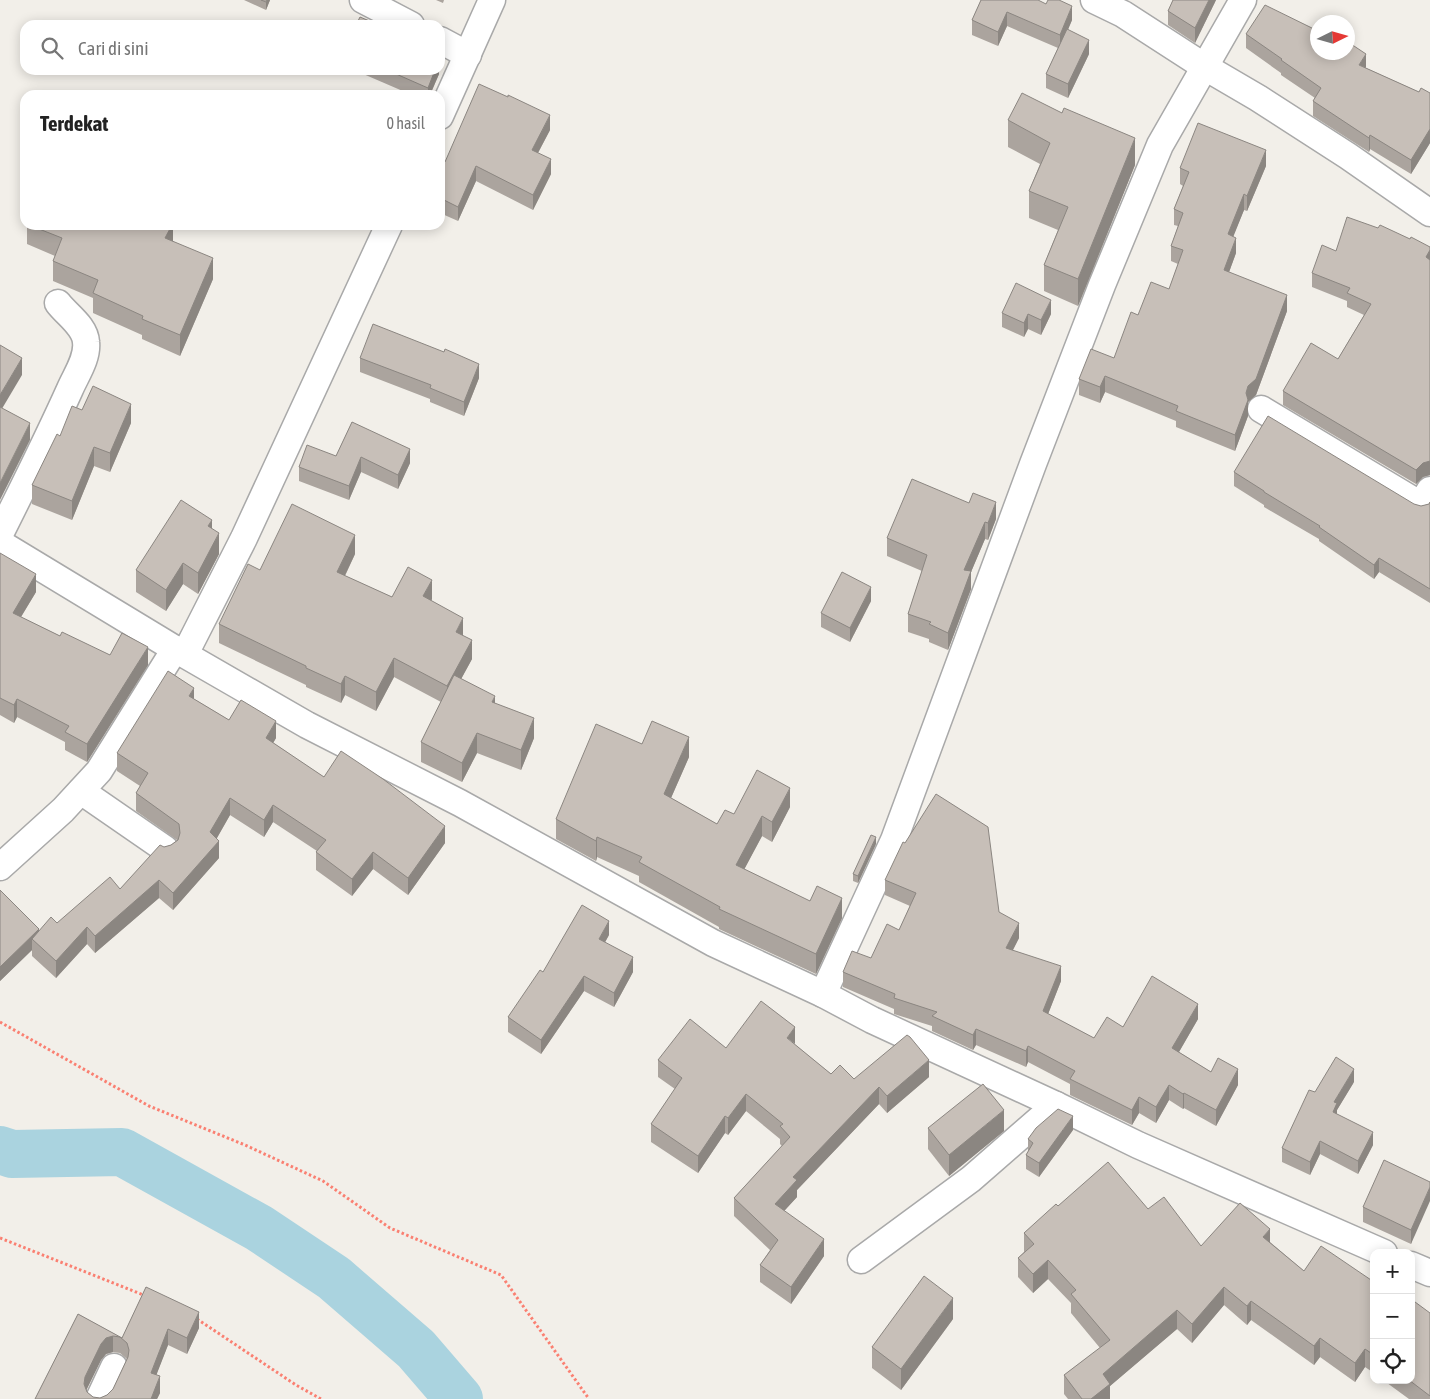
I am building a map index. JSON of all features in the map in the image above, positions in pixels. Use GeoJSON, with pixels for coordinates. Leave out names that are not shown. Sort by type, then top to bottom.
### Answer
{"type":"FeatureCollection","features":[{"type":"Feature","properties":{"kind":"street"},"geometry":{"type":"LineString","coordinates":[[363,0],[401,20]]}},
{"type":"Feature","properties":{"kind":"street"},"geometry":{"type":"LineString","coordinates":[[445,105],[492,0]]}},
{"type":"Feature","properties":{"kind":"street"},"geometry":{"type":"LineString","coordinates":[[1094,0],[1122,14],[1205,67],[1275,108],[1430,213]]}},
{"type":"Feature","properties":{"kind":"street"},"geometry":{"type":"LineString","coordinates":[[823,994],[894,840],[1030,473],[1102,285],[1160,145],[1243,0]]}},
{"type":"Feature","properties":{"kind":"street"},"geometry":{"type":"LineString","coordinates":[[445,43],[468,55]]}},
{"type":"Feature","properties":{"kind":"street"},"geometry":{"type":"LineString","coordinates":[[0,866],[63,810],[99,771],[180,651],[249,529],[388,230]]}},
{"type":"Feature","properties":{"kind":"street"},"geometry":{"type":"LineString","coordinates":[[0,534],[84,358],[87,344],[85,335],[78,324],[58,303]]}},
{"type":"Feature","properties":{"kind":"street"},"geometry":{"type":"LineString","coordinates":[[1262,409],[1427,502]]}},
{"type":"Feature","properties":{"kind":"street"},"geometry":{"type":"LineString","coordinates":[[0,543],[307,725],[460,803],[713,943],[1138,1145],[1375,1249]]}},
{"type":"Feature","properties":{"kind":"street"},"geometry":{"type":"LineString","coordinates":[[81,790],[165,849]]}},
{"type":"Feature","properties":{"kind":"street"},"geometry":{"type":"LineString","coordinates":[[861,1260],[971,1179],[1056,1105]]}},
{"type":"Feature","properties":{"kind":"street"},"geometry":{"type":"LineString","coordinates":[[1415,1267],[1430,1273]]}},
{"type":"Feature","properties":{"kind":"street"},"geometry":{"type":"LineString","coordinates":[[99,1399],[114,1367]]}},
{"type":"Feature","properties":{"kind":"path"},"geometry":{"type":"LineString","coordinates":[[0,1022],[149,1106],[245,1145],[323,1180],[390,1228],[501,1275],[588,1399]]}},
{"type":"Feature","properties":{"kind":"path"},"geometry":{"type":"LineString","coordinates":[[0,1238],[152,1299]]}},
{"type":"Feature","properties":{"kind":"path"},"geometry":{"type":"LineString","coordinates":[[195,1318],[296,1385],[321,1399]]}},
{"type":"Feature","properties":{"kind":"building"},"geometry":{"type":"Polygon","coordinates":[[[981,0],[1038,0],[1046,4],[1048,0],[1059,0],[1072,6],[1060,35],[1007,12],[998,32],[972,20],[981,0]]]}},
{"type":"Feature","properties":{"kind":"building"},"geometry":{"type":"Polygon","coordinates":[[[1173,0],[1209,0],[1195,28],[1168,11],[1173,0]]]}},
{"type":"Feature","properties":{"kind":"building"},"geometry":{"type":"Polygon","coordinates":[[[1265,5],[1310,27],[1310,60],[1355,60],[1355,47],[1366,54],[1359,65],[1419,92],[1421,88],[1430,93],[1430,129],[1411,160],[1370,135],[1369,138],[1313,101],[1321,88],[1246,34],[1265,5]]]}},
{"type":"Feature","properties":{"kind":"building"},"geometry":{"type":"Polygon","coordinates":[[[1067,29],[1089,40],[1068,84],[1046,74],[1067,29]]]}},
{"type":"Feature","properties":{"kind":"building"},"geometry":{"type":"Polygon","coordinates":[[[398,75],[433,75],[428,88],[398,75]]]}},
{"type":"Feature","properties":{"kind":"building"},"geometry":{"type":"Polygon","coordinates":[[[479,84],[508,97],[508,95],[550,115],[532,150],[551,159],[533,195],[476,166],[458,207],[445,200],[445,162],[479,84]]]}},
{"type":"Feature","properties":{"kind":"building"},"geometry":{"type":"Polygon","coordinates":[[[1022,93],[1062,113],[1064,108],[1135,138],[1078,279],[1044,265],[1068,207],[1029,191],[1050,143],[1008,120],[1022,93]]]}},
{"type":"Feature","properties":{"kind":"building"},"geometry":{"type":"Polygon","coordinates":[[[1198,123],[1266,150],[1247,196],[1244,194],[1228,234],[1236,238],[1224,270],[1287,295],[1256,379],[1248,386],[1246,393],[1248,400],[1235,435],[1176,411],[1178,406],[1105,376],[1100,387],[1079,379],[1091,349],[1114,358],[1131,312],[1138,315],[1151,282],[1169,289],[1183,250],[1171,246],[1183,213],[1174,209],[1189,172],[1180,168],[1198,123]]]}},
{"type":"Feature","properties":{"kind":"building"},"geometry":{"type":"Polygon","coordinates":[[[1347,217],[1378,228],[1380,225],[1410,239],[1411,237],[1430,247],[1426,257],[1430,260],[1430,461],[1423,463],[1416,470],[1283,391],[1311,343],[1338,359],[1371,304],[1347,293],[1350,288],[1312,273],[1322,245],[1336,251],[1347,217]]]}},
{"type":"Feature","properties":{"kind":"building"},"geometry":{"type":"Polygon","coordinates":[[[42,230],[169,230],[165,238],[213,258],[180,335],[142,319],[143,316],[93,293],[98,280],[53,261],[62,238],[42,230]]]}},
{"type":"Feature","properties":{"kind":"building"},"geometry":{"type":"Polygon","coordinates":[[[1016,283],[1051,300],[1041,320],[1028,314],[1024,323],[1002,313],[1016,283]]]}},
{"type":"Feature","properties":{"kind":"building"},"geometry":{"type":"Polygon","coordinates":[[[373,324],[444,352],[445,349],[479,364],[464,402],[430,388],[431,385],[360,358],[373,324]]]}},
{"type":"Feature","properties":{"kind":"building"},"geometry":{"type":"Polygon","coordinates":[[[0,345],[22,358],[0,395],[0,345]]]}},
{"type":"Feature","properties":{"kind":"building"},"geometry":{"type":"Polygon","coordinates":[[[93,386],[131,404],[110,453],[94,447],[72,501],[32,485],[57,434],[60,436],[72,406],[82,410],[93,386]]]}},
{"type":"Feature","properties":{"kind":"building"},"geometry":{"type":"Polygon","coordinates":[[[0,407],[30,423],[0,483],[0,407]]]}},
{"type":"Feature","properties":{"kind":"building"},"geometry":{"type":"Polygon","coordinates":[[[1268,416],[1414,504],[1421,506],[1430,502],[1430,589],[1379,558],[1374,565],[1320,526],[1234,472],[1268,416]]]}},
{"type":"Feature","properties":{"kind":"building"},"geometry":{"type":"Polygon","coordinates":[[[352,422],[410,449],[398,475],[361,457],[349,486],[299,467],[307,445],[336,456],[352,422]]]}},
{"type":"Feature","properties":{"kind":"building"},"geometry":{"type":"Polygon","coordinates":[[[912,479],[969,503],[973,493],[996,502],[988,523],[985,522],[964,570],[971,571],[948,633],[929,624],[931,622],[908,614],[927,555],[887,538],[912,479]]]}},
{"type":"Feature","properties":{"kind":"building"},"geometry":{"type":"Polygon","coordinates":[[[181,500],[212,520],[208,526],[219,533],[198,573],[183,563],[166,590],[136,570],[181,500]]]}},
{"type":"Feature","properties":{"kind":"building"},"geometry":{"type":"Polygon","coordinates":[[[292,504],[355,535],[337,572],[392,597],[408,567],[432,580],[423,596],[463,618],[456,632],[472,640],[447,686],[394,658],[376,692],[345,676],[341,684],[219,624],[248,564],[260,570],[292,504]]]}},
{"type":"Feature","properties":{"kind":"building"},"geometry":{"type":"Polygon","coordinates":[[[0,553],[36,574],[13,613],[60,636],[62,632],[110,655],[122,633],[148,647],[87,744],[65,732],[69,726],[17,699],[14,705],[0,698],[0,553]]]}},
{"type":"Feature","properties":{"kind":"building"},"geometry":{"type":"Polygon","coordinates":[[[842,572],[871,587],[850,628],[821,613],[842,572]]]}},
{"type":"Feature","properties":{"kind":"building"},"geometry":{"type":"Polygon","coordinates":[[[168,671],[194,688],[189,696],[229,720],[241,700],[276,721],[266,738],[324,777],[341,751],[383,779],[445,826],[408,878],[373,852],[352,879],[316,852],[326,840],[273,805],[264,820],[230,798],[210,832],[219,841],[173,893],[159,880],[95,936],[87,927],[56,961],[32,939],[51,917],[57,923],[110,877],[120,889],[160,845],[164,847],[178,840],[180,833],[179,824],[136,793],[148,773],[117,753],[168,671]]]}},
{"type":"Feature","properties":{"kind":"building"},"geometry":{"type":"Polygon","coordinates":[[[454,675],[495,696],[492,702],[534,718],[521,750],[477,733],[462,763],[421,742],[454,675]]]}},
{"type":"Feature","properties":{"kind":"building"},"geometry":{"type":"Polygon","coordinates":[[[652,721],[689,737],[664,794],[717,824],[725,810],[734,814],[757,770],[790,788],[772,822],[762,816],[736,865],[810,901],[817,886],[842,898],[816,954],[719,909],[720,907],[639,862],[642,857],[597,837],[596,841],[556,819],[596,724],[642,744],[652,721]]]}},
{"type":"Feature","properties":{"kind":"building"},"geometry":{"type":"Polygon","coordinates":[[[936,794],[988,827],[999,912],[1019,923],[1006,948],[1061,966],[1043,1011],[1094,1038],[1107,1017],[1123,1027],[1152,976],[1198,1004],[1172,1048],[1211,1072],[1218,1058],[1238,1069],[1216,1110],[1169,1085],[1156,1107],[1139,1097],[1132,1110],[1070,1079],[1075,1071],[1028,1046],[1026,1051],[976,1029],[973,1035],[932,1016],[937,1012],[894,998],[895,994],[843,972],[852,951],[871,958],[887,924],[899,930],[916,893],[885,880],[903,842],[905,843],[936,794]]]}},
{"type":"Feature","properties":{"kind":"building"},"geometry":{"type":"Polygon","coordinates":[[[871,835],[876,837],[858,876],[853,874],[871,835]]]}},
{"type":"Feature","properties":{"kind":"building"},"geometry":{"type":"Polygon","coordinates":[[[0,890],[39,929],[0,967],[0,890]]]}},
{"type":"Feature","properties":{"kind":"building"},"geometry":{"type":"Polygon","coordinates":[[[582,905],[609,921],[599,939],[633,957],[614,993],[584,976],[541,1040],[508,1017],[540,970],[543,972],[582,905]]]}},
{"type":"Feature","properties":{"kind":"building"},"geometry":{"type":"Polygon","coordinates":[[[761,1001],[795,1027],[787,1038],[831,1074],[840,1065],[854,1079],[907,1035],[929,1060],[887,1096],[879,1087],[793,1177],[797,1180],[775,1204],[824,1239],[791,1287],[760,1265],[778,1240],[734,1198],[790,1137],[780,1126],[783,1124],[746,1094],[728,1118],[725,1116],[698,1156],[651,1124],[682,1078],[658,1060],[690,1019],[726,1048],[761,1001]]]}},
{"type":"Feature","properties":{"kind":"building"},"geometry":{"type":"Polygon","coordinates":[[[1336,1057],[1354,1069],[1334,1102],[1337,1103],[1333,1112],[1373,1132],[1358,1161],[1320,1141],[1310,1162],[1282,1148],[1309,1090],[1315,1092],[1336,1057]]]}},
{"type":"Feature","properties":{"kind":"building"},"geometry":{"type":"Polygon","coordinates":[[[983,1084],[1004,1110],[949,1155],[928,1128],[983,1084]]]}},
{"type":"Feature","properties":{"kind":"building"},"geometry":{"type":"Polygon","coordinates":[[[1058,1109],[1073,1116],[1039,1163],[1026,1155],[1033,1143],[1028,1139],[1036,1128],[1058,1109]]]}},
{"type":"Feature","properties":{"kind":"building"},"geometry":{"type":"Polygon","coordinates":[[[1384,1160],[1430,1182],[1430,1187],[1411,1230],[1363,1207],[1384,1160]]]}},
{"type":"Feature","properties":{"kind":"building"},"geometry":{"type":"Polygon","coordinates":[[[1108,1162],[1148,1209],[1164,1197],[1201,1246],[1240,1203],[1270,1229],[1263,1237],[1304,1271],[1321,1246],[1370,1279],[1370,1352],[1365,1349],[1355,1363],[1320,1338],[1314,1346],[1251,1301],[1247,1306],[1224,1287],[1192,1324],[1177,1310],[1103,1374],[1110,1384],[1091,1399],[1082,1399],[1064,1375],[1110,1340],[1071,1294],[1076,1290],[1048,1260],[1033,1274],[1018,1258],[1034,1244],[1024,1233],[1056,1204],[1058,1206],[1108,1162]]]}},
{"type":"Feature","properties":{"kind":"building"},"geometry":{"type":"Polygon","coordinates":[[[924,1276],[953,1298],[901,1369],[872,1347],[924,1276]]]}},
{"type":"Feature","properties":{"kind":"building"},"geometry":{"type":"Polygon","coordinates":[[[146,1287],[199,1312],[187,1338],[168,1329],[151,1373],[160,1376],[151,1399],[35,1399],[78,1314],[122,1338],[146,1287]],[[120,1337],[106,1338],[101,1344],[85,1377],[84,1384],[87,1392],[93,1397],[100,1398],[107,1395],[113,1389],[128,1357],[127,1343],[120,1337]]]}},
{"type":"Feature","properties":{"kind":"building"},"geometry":{"type":"Polygon","coordinates":[[[1415,1302],[1430,1313],[1430,1396],[1414,1384],[1415,1302]]]}},
{"type":"Feature","properties":{"kind":"waterway"},"geometry":{"type":"LineString","coordinates":[[0,1150],[12,1154],[122,1152],[259,1228],[334,1278],[416,1349],[459,1399]]}}]}
